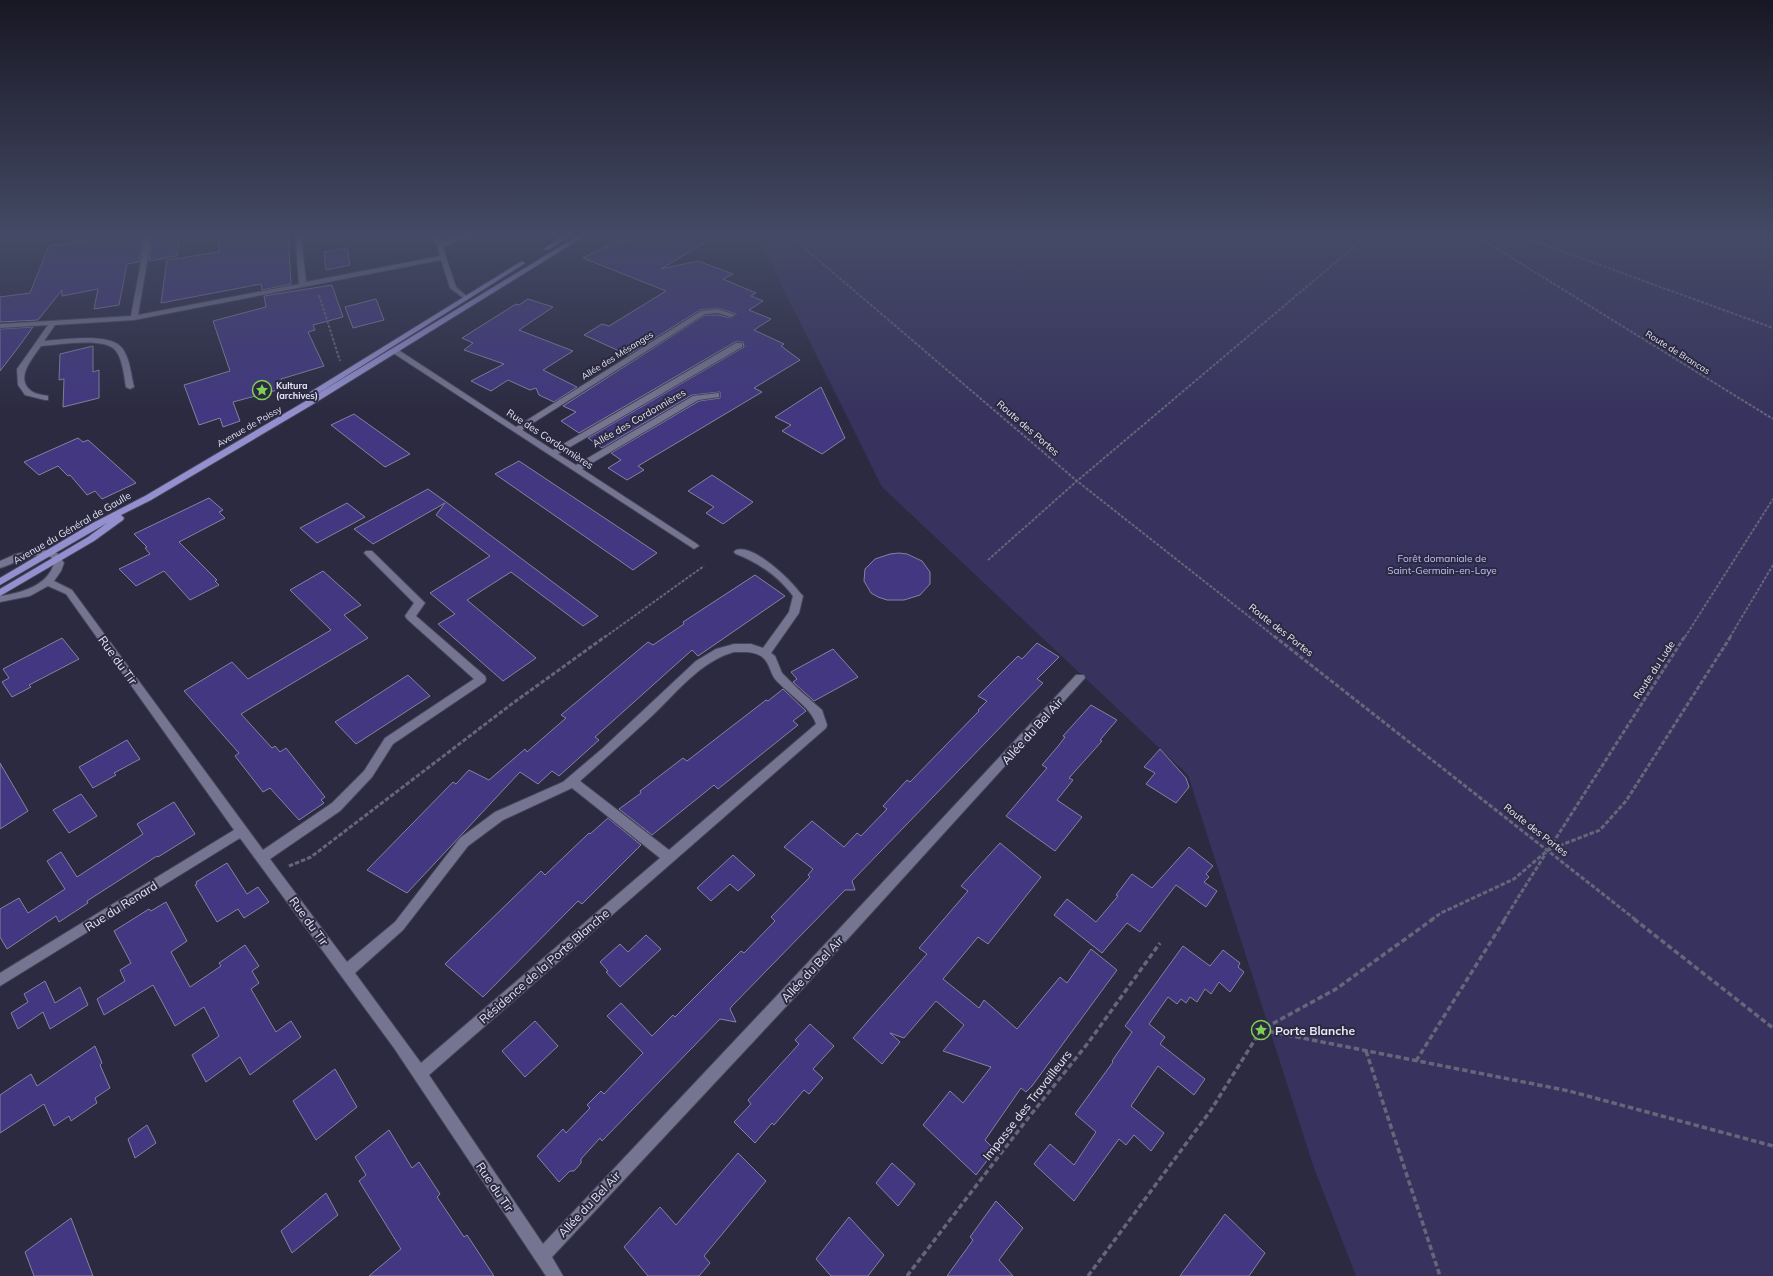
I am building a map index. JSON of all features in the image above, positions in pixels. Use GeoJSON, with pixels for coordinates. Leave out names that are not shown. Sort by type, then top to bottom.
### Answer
{"type":"FeatureCollection","features":[{"type":"Feature","properties":{"kind":"main road","name":"Avenue de Poissy"},"geometry":{"type":"LineString","coordinates":[[218,456],[385,346],[473,294]]}},
{"type":"Feature","properties":{"kind":"main road","name":"Avenue de Poissy"},"geometry":{"type":"LineString","coordinates":[[218,456],[394,351],[487,294]]}},
{"type":"Feature","properties":{"kind":"main road"},"geometry":{"type":"LineString","coordinates":[[466,298],[476,300]]}},
{"type":"Feature","properties":{"kind":"main road"},"geometry":{"type":"LineString","coordinates":[[385,346],[394,351]]}},
{"type":"Feature","properties":{"kind":"main road"},"geometry":{"type":"LineString","coordinates":[[148,498],[218,456]]}},
{"type":"Feature","properties":{"kind":"main road","name":"Avenue du Général de Gaulle"},"geometry":{"type":"LineString","coordinates":[[0,582],[94,526],[148,498]]}},
{"type":"Feature","properties":{"kind":"main road","name":"Avenue du Général de Gaulle"},"geometry":{"type":"LineString","coordinates":[[0,593],[94,537],[148,498]]}},
{"type":"Feature","properties":{"kind":"street"},"geometry":{"type":"LineString","coordinates":[[134,318],[138,294]]}},
{"type":"Feature","properties":{"kind":"street"},"geometry":{"type":"LineString","coordinates":[[0,326],[134,318],[259,294]]}},
{"type":"Feature","properties":{"kind":"street"},"geometry":{"type":"LineString","coordinates":[[460,294],[466,298]]}},
{"type":"Feature","properties":{"kind":"street","name":"Allée des Mésanges"},"geometry":{"type":"LineString","coordinates":[[517,430],[703,312],[718,310],[731,315]]}},
{"type":"Feature","properties":{"kind":"street"},"geometry":{"type":"LineString","coordinates":[[45,398],[28,393],[22,385],[21,369],[52,324]]}},
{"type":"Feature","properties":{"kind":"street"},"geometry":{"type":"LineString","coordinates":[[38,344],[92,340],[111,343],[119,348],[130,387]]}},
{"type":"Feature","properties":{"kind":"street"},"geometry":{"type":"LineString","coordinates":[[554,453],[739,345]]}},
{"type":"Feature","properties":{"kind":"street","name":"Rue des Cordonnières"},"geometry":{"type":"LineString","coordinates":[[394,351],[554,453],[694,546]]}},
{"type":"Feature","properties":{"kind":"street","name":"Allée des Cordonnières"},"geometry":{"type":"LineString","coordinates":[[576,469],[696,398],[716,395]]}},
{"type":"Feature","properties":{"kind":"street"},"geometry":{"type":"LineString","coordinates":[[0,565],[22,555],[41,552],[49,553],[58,559],[58,570],[48,582],[17,597],[0,599]]}},
{"type":"Feature","properties":{"kind":"street"},"geometry":{"type":"LineString","coordinates":[[346,972],[399,926],[464,842],[499,816],[567,785],[612,746],[700,664],[720,652],[734,648],[751,648],[766,653],[794,613],[798,596],[788,581],[782,576],[756,558],[739,552]]}},
{"type":"Feature","properties":{"kind":"street"},"geometry":{"type":"LineString","coordinates":[[262,858],[336,807],[368,774],[389,741],[481,679],[410,616],[420,603],[368,553]]}},
{"type":"Feature","properties":{"kind":"street","name":"Rue du Tir"},"geometry":{"type":"LineString","coordinates":[[48,582],[69,592],[242,831],[399,1043],[555,1276]]}},
{"type":"Feature","properties":{"kind":"street","name":"Résidence de la Porte Blanche"},"geometry":{"type":"LineString","coordinates":[[419,1074],[822,725],[818,713],[794,692],[778,675],[772,659],[766,653]]}},
{"type":"Feature","properties":{"kind":"street","name":"Allée du Bel Air"},"geometry":{"type":"LineString","coordinates":[[541,1257],[635,1155],[790,992],[1080,678]]}},
{"type":"Feature","properties":{"kind":"street"},"geometry":{"type":"LineString","coordinates":[[572,781],[669,858]]}},
{"type":"Feature","properties":{"kind":"street","name":"Rue du Renard"},"geometry":{"type":"LineString","coordinates":[[0,980],[242,831]]}},
{"type":"Feature","properties":{"kind":"path"},"geometry":{"type":"LineString","coordinates":[[318,294],[344,373]]}},
{"type":"Feature","properties":{"kind":"path","name":"Route des Portes"},"geometry":{"type":"LineString","coordinates":[[858,294],[1077,481],[1773,1028]]}},
{"type":"Feature","properties":{"kind":"path"},"geometry":{"type":"LineString","coordinates":[[988,560],[1077,481],[1298,294]]}},
{"type":"Feature","properties":{"kind":"path","name":"Route de Brancas"},"geometry":{"type":"LineString","coordinates":[[1570,294],[1773,419]]}},
{"type":"Feature","properties":{"kind":"path"},"geometry":{"type":"LineString","coordinates":[[1678,294],[1773,328]]}},
{"type":"Feature","properties":{"kind":"path","name":"Route du Lude"},"geometry":{"type":"LineString","coordinates":[[1416,1061],[1548,850],[1773,499]]}},
{"type":"Feature","properties":{"kind":"path"},"geometry":{"type":"LineString","coordinates":[[1088,1276],[1211,1110],[1261,1030],[1336,989],[1441,913],[1514,879],[1548,850],[1600,830],[1626,801],[1736,628],[1773,564]]}},
{"type":"Feature","properties":{"kind":"path"},"geometry":{"type":"LineString","coordinates":[[271,870],[292,866],[311,857],[513,703],[704,566]]}},
{"type":"Feature","properties":{"kind":"path","name":"Impasse des Travailleurs"},"geometry":{"type":"LineString","coordinates":[[907,1276],[1088,1043],[1160,943]]}},
{"type":"Feature","properties":{"kind":"path"},"geometry":{"type":"LineString","coordinates":[[1261,1030],[1569,1091],[1773,1146]]}},
{"type":"Feature","properties":{"kind":"path"},"geometry":{"type":"LineString","coordinates":[[1365,1051],[1440,1276]]}},
{"type":"Feature","properties":{"kind":"green space","name":"Forêt domaniale de Saint-Germain-en-Laye"},"geometry":{"type":"Polygon","coordinates":[[[786,294],[1773,294],[1773,1276],[1356,1276],[1314,1168],[1188,775],[882,487],[786,294]]]}},
{"type":"Feature","properties":{"kind":"building"},"geometry":{"type":"Polygon","coordinates":[[[26,294],[59,294],[38,320],[0,322],[0,297],[26,294]]]}},
{"type":"Feature","properties":{"kind":"building"},"geometry":{"type":"Polygon","coordinates":[[[62,294],[75,294],[62,296],[62,294]]]}},
{"type":"Feature","properties":{"kind":"building"},"geometry":{"type":"Polygon","coordinates":[[[97,294],[121,294],[119,305],[94,309],[97,294]]]}},
{"type":"Feature","properties":{"kind":"building"},"geometry":{"type":"Polygon","coordinates":[[[162,294],[211,294],[161,303],[162,294]]]}},
{"type":"Feature","properties":{"kind":"building"},"geometry":{"type":"Polygon","coordinates":[[[279,294],[335,294],[343,317],[313,325],[315,330],[308,332],[324,366],[281,379],[285,388],[233,402],[240,421],[223,427],[220,418],[199,425],[184,385],[230,371],[213,321],[266,307],[264,296],[279,294]]]}},
{"type":"Feature","properties":{"kind":"building"},"geometry":{"type":"Polygon","coordinates":[[[662,294],[755,294],[751,296],[763,301],[749,310],[771,319],[754,330],[784,344],[781,346],[800,360],[754,388],[762,392],[638,466],[644,470],[627,480],[608,468],[621,460],[611,453],[699,401],[720,398],[720,392],[692,395],[602,448],[588,438],[744,347],[743,342],[735,342],[579,433],[561,421],[576,412],[563,406],[705,315],[718,315],[731,318],[736,314],[718,308],[700,310],[628,355],[584,335],[602,324],[609,326],[662,294]]]}},
{"type":"Feature","properties":{"kind":"building"},"geometry":{"type":"Polygon","coordinates":[[[376,299],[384,320],[353,328],[345,307],[376,299]]]}},
{"type":"Feature","properties":{"kind":"building"},"geometry":{"type":"Polygon","coordinates":[[[528,299],[553,307],[519,330],[573,351],[543,370],[577,387],[554,402],[539,395],[536,388],[530,390],[508,380],[491,391],[471,381],[504,364],[464,350],[473,343],[462,338],[516,304],[519,305],[528,299]]]}},
{"type":"Feature","properties":{"kind":"building"},"geometry":{"type":"Polygon","coordinates":[[[33,327],[17,349],[0,371],[0,329],[33,327]]]}},
{"type":"Feature","properties":{"kind":"building"},"geometry":{"type":"Polygon","coordinates":[[[93,346],[93,372],[99,370],[99,398],[63,407],[64,379],[59,380],[60,354],[93,346]]]}},
{"type":"Feature","properties":{"kind":"building"},"geometry":{"type":"Polygon","coordinates":[[[821,387],[845,438],[822,454],[782,431],[791,425],[775,417],[821,387]]]}},
{"type":"Feature","properties":{"kind":"building"},"geometry":{"type":"Polygon","coordinates":[[[354,414],[410,454],[385,467],[331,425],[354,414]]]}},
{"type":"Feature","properties":{"kind":"building"},"geometry":{"type":"Polygon","coordinates":[[[78,438],[83,442],[88,440],[136,483],[102,499],[95,491],[87,495],[70,475],[68,476],[58,466],[39,475],[24,462],[78,438]]]}},
{"type":"Feature","properties":{"kind":"building"},"geometry":{"type":"Polygon","coordinates":[[[519,461],[657,553],[633,570],[495,474],[519,461]]]}},
{"type":"Feature","properties":{"kind":"building"},"geometry":{"type":"Polygon","coordinates":[[[712,475],[753,502],[723,524],[706,513],[714,507],[688,491],[712,475]]]}},
{"type":"Feature","properties":{"kind":"building"},"geometry":{"type":"Polygon","coordinates":[[[428,489],[598,616],[583,626],[511,572],[467,600],[536,658],[503,681],[438,624],[455,614],[430,593],[490,556],[436,515],[445,503],[373,544],[354,529],[428,489]]]}},
{"type":"Feature","properties":{"kind":"building"},"geometry":{"type":"Polygon","coordinates":[[[209,498],[223,510],[219,512],[225,518],[179,542],[217,580],[215,581],[219,585],[190,600],[164,571],[136,586],[119,569],[150,554],[145,548],[147,547],[134,534],[209,498]]]}},
{"type":"Feature","properties":{"kind":"building"},"geometry":{"type":"Polygon","coordinates":[[[347,503],[365,517],[317,543],[300,528],[347,503]]]}},
{"type":"Feature","properties":{"kind":"building"},"geometry":{"type":"Polygon","coordinates":[[[890,554],[907,554],[922,561],[930,572],[930,584],[920,595],[904,600],[887,600],[871,593],[864,581],[865,569],[875,559],[890,554]]]}},
{"type":"Feature","properties":{"kind":"building"},"geometry":{"type":"Polygon","coordinates":[[[323,571],[361,605],[344,615],[368,638],[241,714],[272,748],[275,746],[280,752],[286,748],[325,797],[321,800],[324,803],[299,820],[270,788],[263,792],[235,756],[239,753],[184,691],[232,662],[248,679],[331,630],[290,590],[323,571]]]}},
{"type":"Feature","properties":{"kind":"building"},"geometry":{"type":"Polygon","coordinates":[[[755,575],[785,596],[698,656],[692,650],[595,737],[599,740],[559,776],[552,771],[538,784],[520,772],[407,893],[367,870],[453,782],[456,784],[469,770],[489,780],[525,749],[527,752],[566,718],[561,715],[648,642],[653,645],[684,624],[683,622],[755,575]]]}},
{"type":"Feature","properties":{"kind":"building"},"geometry":{"type":"Polygon","coordinates":[[[62,638],[79,659],[29,685],[31,687],[12,697],[2,682],[9,678],[3,669],[62,638]]]}},
{"type":"Feature","properties":{"kind":"building"},"geometry":{"type":"Polygon","coordinates":[[[1037,643],[1059,657],[1037,679],[1043,683],[852,881],[855,890],[845,890],[732,1006],[730,1009],[736,1022],[720,1019],[602,1141],[600,1138],[581,1159],[581,1163],[574,1171],[570,1171],[559,1182],[537,1156],[563,1129],[566,1133],[590,1108],[587,1105],[601,1091],[604,1094],[643,1053],[607,1016],[621,1003],[652,1036],[673,1015],[675,1017],[741,951],[744,953],[775,921],[771,917],[810,877],[808,875],[813,869],[784,847],[812,821],[844,847],[857,833],[861,836],[887,809],[883,806],[907,780],[910,782],[979,711],[978,710],[987,701],[978,696],[1018,656],[1022,659],[1037,643]]]}},
{"type":"Feature","properties":{"kind":"building"},"geometry":{"type":"Polygon","coordinates":[[[833,649],[858,677],[814,701],[793,682],[797,679],[791,672],[833,649]]]}},
{"type":"Feature","properties":{"kind":"building"},"geometry":{"type":"Polygon","coordinates":[[[408,675],[430,696],[356,744],[335,722],[408,675]]]}},
{"type":"Feature","properties":{"kind":"building"},"geometry":{"type":"Polygon","coordinates":[[[783,689],[806,711],[793,721],[798,725],[718,789],[714,785],[652,835],[619,809],[683,758],[687,761],[766,700],[768,701],[783,689]]]}},
{"type":"Feature","properties":{"kind":"building"},"geometry":{"type":"Polygon","coordinates":[[[1091,705],[1117,720],[1100,740],[1102,741],[1069,778],[1073,780],[1057,800],[1082,817],[1055,851],[1006,816],[1047,768],[1042,765],[1065,737],[1063,736],[1091,705]]]}},
{"type":"Feature","properties":{"kind":"building"},"geometry":{"type":"Polygon","coordinates":[[[127,740],[140,759],[114,773],[116,775],[93,788],[79,767],[127,740]]]}},
{"type":"Feature","properties":{"kind":"building"},"geometry":{"type":"Polygon","coordinates":[[[1160,749],[1186,778],[1189,787],[1176,803],[1146,784],[1155,773],[1144,767],[1160,749]]]}},
{"type":"Feature","properties":{"kind":"building"},"geometry":{"type":"Polygon","coordinates":[[[0,763],[28,811],[0,829],[0,763]]]}},
{"type":"Feature","properties":{"kind":"building"},"geometry":{"type":"Polygon","coordinates":[[[81,794],[97,816],[69,833],[53,810],[81,794]]]}},
{"type":"Feature","properties":{"kind":"building"},"geometry":{"type":"Polygon","coordinates":[[[174,802],[195,834],[158,857],[157,856],[87,901],[88,903],[59,922],[56,916],[7,949],[0,937],[0,909],[19,898],[28,913],[65,889],[47,861],[61,852],[77,877],[143,834],[137,824],[174,802]]]}},
{"type":"Feature","properties":{"kind":"building"},"geometry":{"type":"Polygon","coordinates":[[[608,818],[641,845],[582,904],[578,901],[483,997],[445,964],[541,871],[545,875],[589,833],[590,834],[608,818]]]}},
{"type":"Feature","properties":{"kind":"building"},"geometry":{"type":"Polygon","coordinates":[[[1000,843],[1041,877],[988,944],[978,937],[943,979],[979,1008],[984,1000],[1017,1029],[1060,977],[1067,983],[1091,949],[1117,970],[1032,1086],[1026,1092],[1021,1088],[985,1140],[995,1150],[976,1175],[923,1125],[950,1091],[963,1103],[991,1067],[943,1051],[964,1025],[936,1001],[904,1038],[890,1033],[900,1042],[882,1064],[853,1038],[927,954],[919,948],[968,891],[961,886],[1000,843]]]}},
{"type":"Feature","properties":{"kind":"building"},"geometry":{"type":"Polygon","coordinates":[[[1189,847],[1213,866],[1206,874],[1209,877],[1204,882],[1217,891],[1206,907],[1176,885],[1140,932],[1127,923],[1102,953],[1054,915],[1067,899],[1096,922],[1118,896],[1116,895],[1132,874],[1152,888],[1189,847]]]}},
{"type":"Feature","properties":{"kind":"building"},"geometry":{"type":"Polygon","coordinates":[[[733,855],[755,875],[738,891],[730,884],[711,901],[697,888],[733,855]]]}},
{"type":"Feature","properties":{"kind":"building"},"geometry":{"type":"Polygon","coordinates":[[[227,863],[247,894],[258,887],[269,902],[244,918],[238,909],[217,922],[195,885],[197,884],[196,882],[227,863]]]}},
{"type":"Feature","properties":{"kind":"building"},"geometry":{"type":"Polygon","coordinates":[[[166,902],[187,941],[171,952],[190,987],[221,966],[219,963],[245,945],[259,966],[252,971],[259,983],[251,989],[276,1032],[291,1021],[301,1037],[250,1075],[240,1057],[206,1082],[192,1055],[219,1036],[204,1007],[175,1026],[153,985],[104,1015],[97,999],[125,981],[120,970],[131,963],[114,931],[149,909],[151,911],[166,902]]]}},
{"type":"Feature","properties":{"kind":"building"},"geometry":{"type":"Polygon","coordinates":[[[646,935],[661,949],[620,987],[606,972],[608,971],[600,962],[620,944],[628,952],[646,935]]]}},
{"type":"Feature","properties":{"kind":"building"},"geometry":{"type":"Polygon","coordinates":[[[1183,946],[1210,966],[1223,950],[1240,963],[1238,967],[1244,972],[1230,992],[1219,982],[1211,994],[1205,989],[1197,1002],[1190,997],[1186,1003],[1181,999],[1177,1004],[1168,997],[1149,1024],[1165,1037],[1160,1044],[1205,1079],[1194,1095],[1158,1066],[1131,1106],[1164,1133],[1151,1151],[1134,1135],[1126,1145],[1119,1139],[1074,1201],[1034,1164],[1050,1144],[1074,1165],[1096,1132],[1075,1114],[1113,1062],[1112,1061],[1132,1032],[1125,1026],[1183,946]]]}},
{"type":"Feature","properties":{"kind":"building"},"geometry":{"type":"Polygon","coordinates":[[[45,981],[55,1003],[80,987],[88,1005],[50,1029],[43,1012],[18,1029],[11,1013],[28,1002],[24,994],[45,981]]]}},
{"type":"Feature","properties":{"kind":"building"},"geometry":{"type":"Polygon","coordinates":[[[535,1021],[558,1046],[525,1077],[502,1051],[535,1021]]]}},
{"type":"Feature","properties":{"kind":"building"},"geometry":{"type":"Polygon","coordinates":[[[810,1024],[834,1046],[813,1069],[823,1078],[809,1094],[804,1090],[774,1125],[772,1123],[755,1143],[734,1122],[751,1104],[748,1100],[799,1044],[795,1040],[810,1024]]]}},
{"type":"Feature","properties":{"kind":"building"},"geometry":{"type":"Polygon","coordinates":[[[95,1046],[102,1063],[100,1065],[110,1088],[95,1098],[97,1103],[71,1121],[69,1116],[54,1126],[44,1104],[0,1133],[0,1095],[31,1074],[37,1086],[95,1046]]]}},
{"type":"Feature","properties":{"kind":"building"},"geometry":{"type":"Polygon","coordinates":[[[335,1069],[357,1107],[316,1140],[293,1101],[335,1069]]]}},
{"type":"Feature","properties":{"kind":"building"},"geometry":{"type":"Polygon","coordinates":[[[147,1125],[156,1143],[135,1158],[128,1139],[147,1125]]]}},
{"type":"Feature","properties":{"kind":"building"},"geometry":{"type":"Polygon","coordinates":[[[389,1130],[412,1168],[419,1162],[440,1194],[437,1197],[464,1237],[467,1235],[494,1276],[369,1276],[401,1249],[359,1181],[366,1175],[355,1157],[389,1130]]]}},
{"type":"Feature","properties":{"kind":"building"},"geometry":{"type":"Polygon","coordinates":[[[738,1153],[766,1181],[704,1256],[710,1263],[699,1276],[648,1276],[624,1247],[660,1207],[676,1225],[738,1153]]]}},
{"type":"Feature","properties":{"kind":"building"},"geometry":{"type":"Polygon","coordinates":[[[892,1163],[915,1184],[898,1206],[876,1183],[892,1163]]]}},
{"type":"Feature","properties":{"kind":"building"},"geometry":{"type":"Polygon","coordinates":[[[326,1193],[338,1215],[292,1253],[281,1231],[326,1193]]]}},
{"type":"Feature","properties":{"kind":"building"},"geometry":{"type":"Polygon","coordinates":[[[996,1201],[1023,1228],[999,1260],[1013,1276],[947,1276],[973,1240],[970,1237],[996,1201]]]}},
{"type":"Feature","properties":{"kind":"building"},"geometry":{"type":"Polygon","coordinates":[[[1225,1214],[1265,1253],[1249,1276],[1180,1276],[1225,1214]]]}},
{"type":"Feature","properties":{"kind":"building"},"geometry":{"type":"Polygon","coordinates":[[[849,1217],[884,1255],[868,1276],[831,1276],[816,1259],[849,1217]]]}},
{"type":"Feature","properties":{"kind":"building"},"geometry":{"type":"Polygon","coordinates":[[[71,1218],[93,1276],[34,1276],[25,1252],[71,1218]]]}},
{"type":"Feature","properties":{"kind":"place","name":"Kultura (archives)"},"geometry":{"type":"Point","coordinates":[262,390]}},
{"type":"Feature","properties":{"kind":"place","name":"Porte Blanche"},"geometry":{"type":"Point","coordinates":[1261,1030]}}]}
